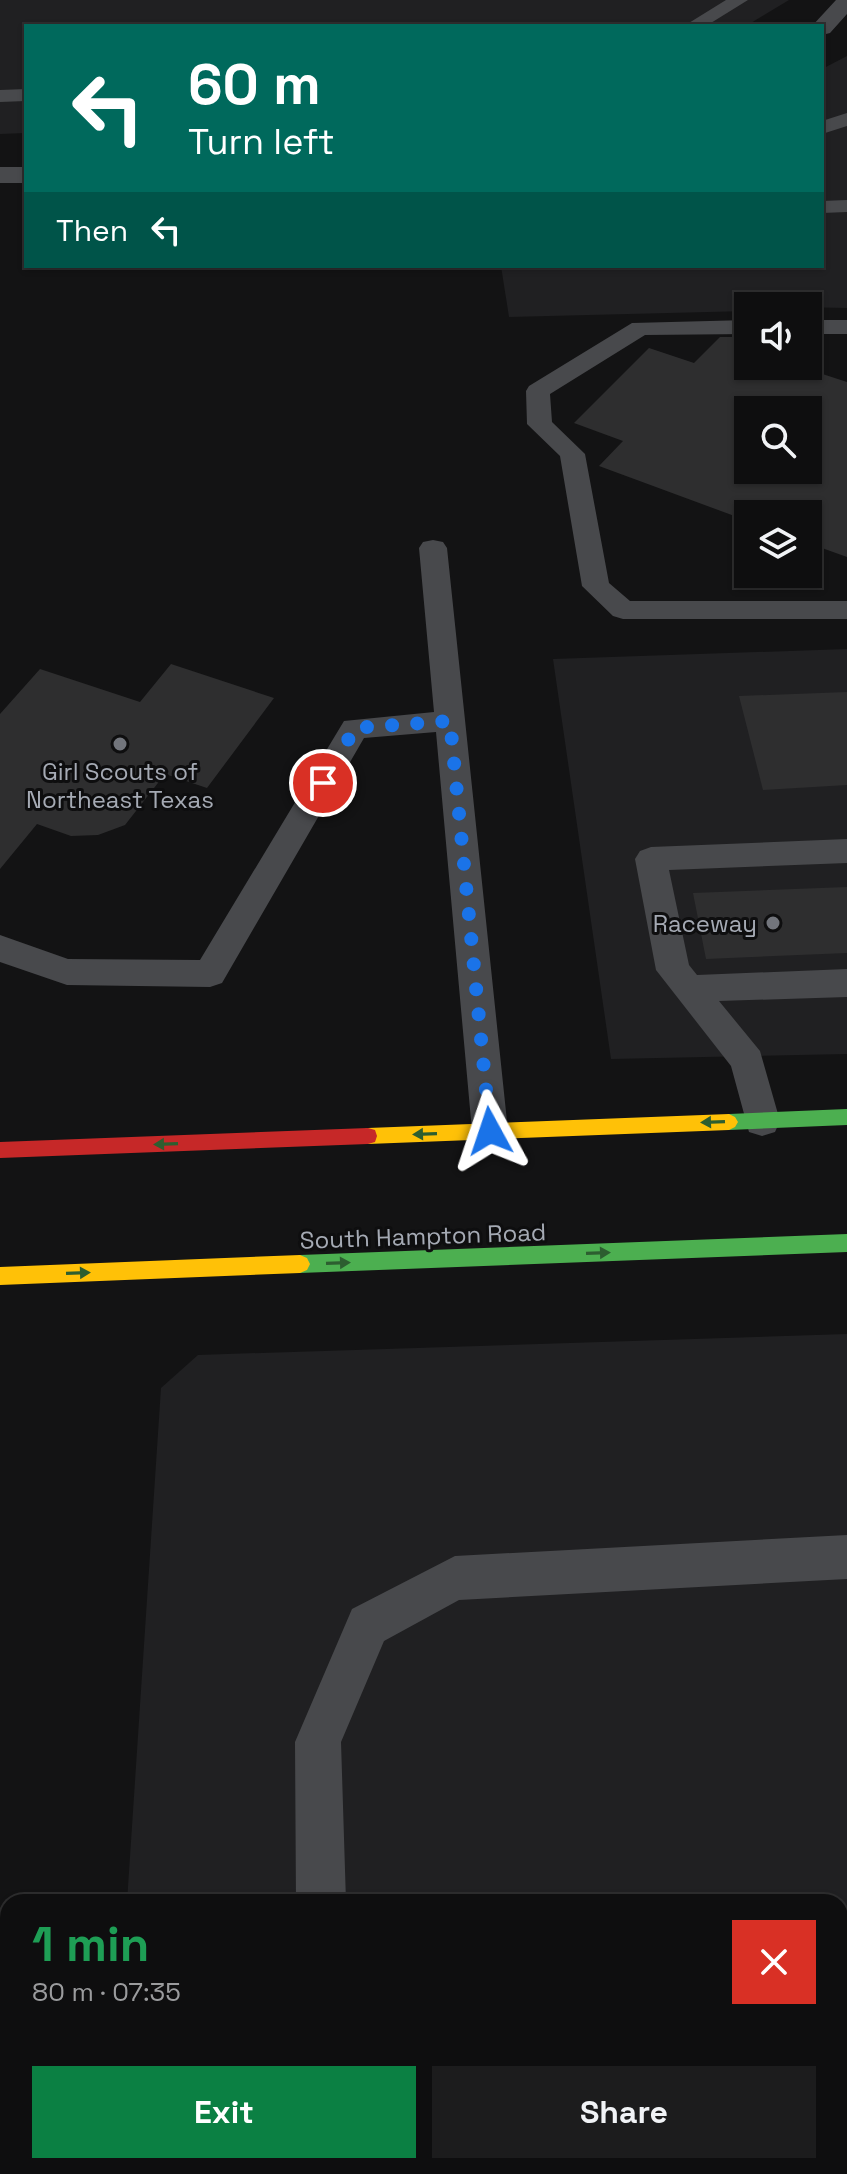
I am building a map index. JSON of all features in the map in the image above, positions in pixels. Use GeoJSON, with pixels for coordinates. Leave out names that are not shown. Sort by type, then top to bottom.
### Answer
{"type":"FeatureCollection","features":[{"type":"Feature","properties":{"kind":"main road"},"geometry":{"type":"LineString","coordinates":[[0,1150],[847,1117]]}},
{"type":"Feature","properties":{"kind":"main road","name":"South Hampton Road"},"geometry":{"type":"LineString","coordinates":[[0,1276],[847,1243]]}},
{"type":"Feature","properties":{"kind":"street"},"geometry":{"type":"LineString","coordinates":[[824,26],[847,1]]}},
{"type":"Feature","properties":{"kind":"street"},"geometry":{"type":"LineString","coordinates":[[0,175],[24,175]]}},
{"type":"Feature","properties":{"kind":"lane"},"geometry":{"type":"LineString","coordinates":[[697,24],[739,0]]}},
{"type":"Feature","properties":{"kind":"lane"},"geometry":{"type":"LineString","coordinates":[[0,96],[24,95]]}},
{"type":"Feature","properties":{"kind":"lane"},"geometry":{"type":"LineString","coordinates":[[824,127],[847,119]]}},
{"type":"Feature","properties":{"kind":"lane"},"geometry":{"type":"LineString","coordinates":[[824,207],[847,206]]}},
{"type":"Feature","properties":{"kind":"lane"},"geometry":{"type":"LineString","coordinates":[[734,327],[640,328],[538,391],[540,424],[572,454],[596,586],[623,610],[847,610]]}},
{"type":"Feature","properties":{"kind":"lane"},"geometry":{"type":"LineString","coordinates":[[822,327],[847,327]]}},
{"type":"Feature","properties":{"kind":"lane"},"geometry":{"type":"LineString","coordinates":[[433,548],[490,1131]]}},
{"type":"Feature","properties":{"kind":"lane"},"geometry":{"type":"LineString","coordinates":[[0,948],[67,972],[210,974],[355,728],[450,721]]}},
{"type":"Feature","properties":{"kind":"lane"},"geometry":{"type":"LineString","coordinates":[[762,1121],[747,1061],[673,970],[651,859],[847,851]]}},
{"type":"Feature","properties":{"kind":"lane"},"geometry":{"type":"LineString","coordinates":[[689,989],[847,983]]}},
{"type":"Feature","properties":{"kind":"lane"},"geometry":{"type":"LineString","coordinates":[[321,1894],[318,1742],[368,1625],[455,1578],[847,1557]]}},
{"type":"Feature","properties":{"kind":"shaded area"},"geometry":{"type":"Polygon","coordinates":[[[0,0],[789,0],[749,24],[24,24],[24,133],[0,134],[0,0]]]}},
{"type":"Feature","properties":{"kind":"shaded area"},"geometry":{"type":"Polygon","coordinates":[[[847,56],[847,308],[822,307],[822,292],[734,292],[734,311],[509,317],[501,268],[824,268],[824,68],[847,56]]]}},
{"type":"Feature","properties":{"kind":"shaded area"},"geometry":{"type":"Polygon","coordinates":[[[847,649],[847,1054],[611,1059],[553,659],[847,649]]]}},
{"type":"Feature","properties":{"kind":"shaded area"},"geometry":{"type":"Polygon","coordinates":[[[847,1334],[847,1894],[128,1894],[161,1388],[198,1355],[847,1334]]]}},
{"type":"Feature","properties":{"kind":"building"},"geometry":{"type":"Polygon","coordinates":[[[720,337],[734,337],[734,380],[822,380],[822,374],[847,382],[847,557],[822,548],[822,500],[734,500],[734,516],[599,466],[623,441],[574,423],[649,348],[694,363],[720,337]]]}},
{"type":"Feature","properties":{"kind":"building","name":"Girl Scouts of Northeast Texas"},"geometry":{"type":"Polygon","coordinates":[[[171,664],[274,698],[207,788],[165,774],[125,825],[98,835],[71,836],[37,824],[0,869],[0,714],[40,669],[140,702],[171,664]]]}},
{"type":"Feature","properties":{"kind":"building"},"geometry":{"type":"Polygon","coordinates":[[[847,692],[847,785],[763,790],[739,696],[847,692]]]}},
{"type":"Feature","properties":{"kind":"building","name":"Raceway"},"geometry":{"type":"Polygon","coordinates":[[[847,887],[847,953],[706,959],[693,893],[847,887]]]}},
{"type":"Feature","properties":{"kind":"traffic: fast"},"geometry":{"type":"LineString","coordinates":[[729,1122],[847,1117]]}},
{"type":"Feature","properties":{"kind":"traffic: fast"},"geometry":{"type":"LineString","coordinates":[[300,1264],[847,1243]]}},
{"type":"Feature","properties":{"kind":"traffic: slow"},"geometry":{"type":"LineString","coordinates":[[368,1136],[729,1122]]}},
{"type":"Feature","properties":{"kind":"traffic: slow"},"geometry":{"type":"LineString","coordinates":[[0,1276],[300,1264]]}},
{"type":"Feature","properties":{"kind":"traffic: jam"},"geometry":{"type":"LineString","coordinates":[[0,1150],[368,1136]]}},
{"type":"Feature","properties":{"kind":"place","name":"Girl Scouts of Northeast Texas"},"geometry":{"type":"Point","coordinates":[120,744]}},
{"type":"Feature","properties":{"kind":"place","name":"Raceway"},"geometry":{"type":"Point","coordinates":[773,923]}},
{"type":"Feature","properties":{"kind":"route"},"geometry":{"type":"LineString","coordinates":[[323,783],[355,728],[450,721],[490,1131]]}}]}
